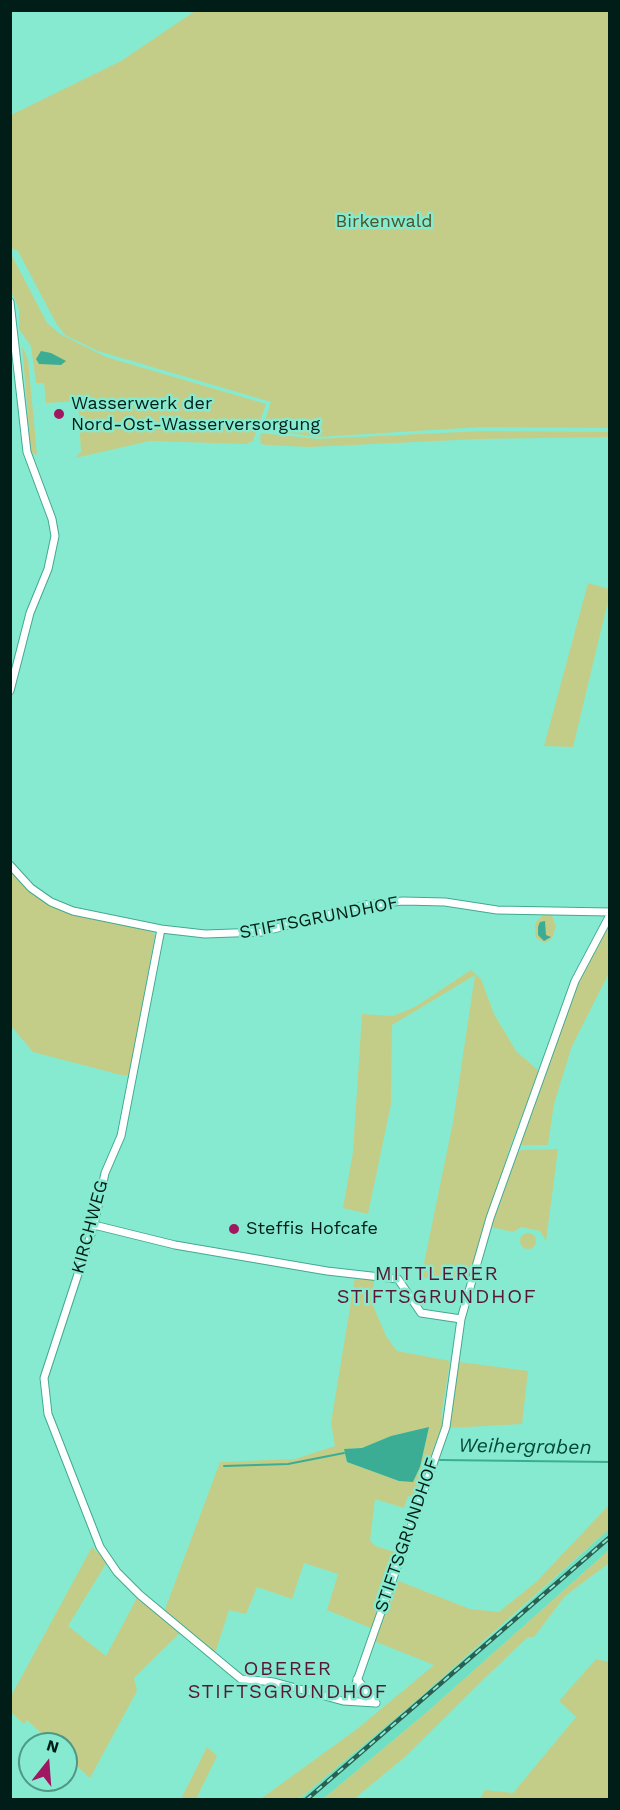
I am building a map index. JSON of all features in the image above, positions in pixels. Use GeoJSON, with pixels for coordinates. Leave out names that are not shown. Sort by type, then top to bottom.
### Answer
{"type":"FeatureCollection","features":[{"type":"Feature","properties":{"kind":"street"},"geometry":{"type":"LineString","coordinates":[[10,302],[27,452],[52,519],[55,536],[48,569],[30,613],[10,691]]}},
{"type":"Feature","properties":{"kind":"street","name":"STIFTSGRUNDHOF"},"geometry":{"type":"LineString","coordinates":[[10,866],[31,888],[61,907],[95,917],[161,929],[238,934],[276,928],[365,905],[403,901],[445,902],[497,910],[609,913],[575,981],[490,1218],[461,1319],[446,1427],[350,1701]]}},
{"type":"Feature","properties":{"kind":"street","name":"KIRCHWEG"},"geometry":{"type":"LineString","coordinates":[[161,929],[121,1136],[105,1173],[94,1225],[44,1378],[48,1414],[100,1547],[117,1572],[140,1595],[232,1674],[251,1682],[274,1682],[350,1701]]}},
{"type":"Feature","properties":{"kind":"street"},"geometry":{"type":"LineString","coordinates":[[94,1225],[153,1241],[258,1260],[398,1280],[421,1313],[461,1319]]}},
{"type":"Feature","properties":{"kind":"street"},"geometry":{"type":"LineString","coordinates":[[350,1701],[376,1703],[357,1679]]}},
{"type":"Feature","properties":{"kind":"shaded area"},"geometry":{"type":"Polygon","coordinates":[[[41,351],[51,353],[66,361],[61,365],[39,364],[36,359],[41,351]]]}},
{"type":"Feature","properties":{"kind":"shaded area"},"geometry":{"type":"Polygon","coordinates":[[[545,921],[546,935],[551,937],[544,941],[538,935],[538,927],[540,922],[545,921]]]}},
{"type":"Feature","properties":{"kind":"shaded area"},"geometry":{"type":"Polygon","coordinates":[[[429,1427],[420,1467],[413,1482],[399,1481],[347,1462],[344,1449],[362,1448],[391,1436],[429,1427]]]}},
{"type":"Feature","properties":{"kind":"shaded area"},"geometry":{"type":"Polygon","coordinates":[[[609,1529],[609,1550],[427,1712],[323,1799],[299,1800],[506,1623],[609,1529]]]}},
{"type":"Feature","properties":{"kind":"green space","name":"Birkenwald"},"geometry":{"type":"Polygon","coordinates":[[[195,11],[609,11],[609,428],[481,427],[317,437],[262,429],[271,402],[98,351],[65,335],[56,323],[18,251],[11,248],[11,115],[121,61],[195,11]]]}},
{"type":"Feature","properties":{"kind":"green space"},"geometry":{"type":"Polygon","coordinates":[[[11,254],[47,323],[60,334],[106,357],[266,404],[253,441],[246,444],[150,441],[75,458],[81,452],[78,401],[46,403],[44,383],[36,383],[31,346],[19,329],[19,309],[11,291],[11,254]]]}},
{"type":"Feature","properties":{"kind":"green space"},"geometry":{"type":"Polygon","coordinates":[[[22,346],[28,359],[37,455],[31,452],[22,346]]]}},
{"type":"Feature","properties":{"kind":"green space"},"geometry":{"type":"Polygon","coordinates":[[[483,431],[609,432],[610,437],[478,439],[310,447],[266,445],[261,444],[260,439],[261,433],[317,439],[483,431]]]}},
{"type":"Feature","properties":{"kind":"green space"},"geometry":{"type":"Polygon","coordinates":[[[588,583],[609,589],[609,597],[573,747],[544,746],[588,583]]]}},
{"type":"Feature","properties":{"kind":"green space"},"geometry":{"type":"Polygon","coordinates":[[[10,869],[19,879],[71,914],[148,929],[155,935],[129,1075],[121,1075],[33,1052],[11,1026],[10,869]]]}},
{"type":"Feature","properties":{"kind":"green space"},"geometry":{"type":"Polygon","coordinates":[[[544,914],[551,914],[556,926],[552,938],[545,943],[536,938],[535,927],[536,922],[544,914]]]}},
{"type":"Feature","properties":{"kind":"green space"},"geometry":{"type":"Polygon","coordinates":[[[609,919],[609,973],[572,1046],[554,1104],[548,1145],[522,1145],[519,1143],[574,988],[609,919]]]}},
{"type":"Feature","properties":{"kind":"green space"},"geometry":{"type":"Polygon","coordinates":[[[471,970],[481,979],[494,1014],[516,1051],[539,1071],[510,1147],[470,1278],[421,1278],[453,1122],[475,975],[392,1025],[391,1104],[368,1214],[343,1208],[353,1152],[362,1014],[393,1016],[415,1007],[471,970]]]}},
{"type":"Feature","properties":{"kind":"green space"},"geometry":{"type":"Polygon","coordinates":[[[558,1149],[546,1241],[540,1231],[521,1227],[513,1232],[491,1227],[516,1154],[521,1150],[558,1149]]]}},
{"type":"Feature","properties":{"kind":"green space"},"geometry":{"type":"Polygon","coordinates":[[[525,1233],[531,1233],[536,1241],[534,1247],[525,1249],[520,1244],[520,1238],[525,1233]]]}},
{"type":"Feature","properties":{"kind":"green space"},"geometry":{"type":"Polygon","coordinates":[[[355,1277],[374,1280],[372,1303],[386,1336],[397,1351],[450,1361],[441,1417],[444,1420],[415,1498],[408,1496],[404,1508],[375,1499],[370,1540],[375,1546],[398,1553],[385,1584],[388,1586],[373,1629],[327,1610],[338,1574],[304,1563],[292,1599],[257,1587],[246,1614],[229,1610],[215,1653],[164,1612],[220,1462],[295,1459],[335,1446],[331,1423],[355,1277]],[[429,1427],[391,1436],[362,1448],[344,1449],[347,1462],[399,1481],[413,1482],[420,1467],[429,1427]]]}},
{"type":"Feature","properties":{"kind":"green space"},"geometry":{"type":"Polygon","coordinates":[[[459,1362],[528,1371],[522,1424],[448,1428],[459,1362]]]}},
{"type":"Feature","properties":{"kind":"green space"},"geometry":{"type":"Polygon","coordinates":[[[609,1505],[609,1529],[417,1700],[299,1799],[259,1800],[357,1729],[434,1665],[374,1641],[396,1580],[470,1609],[499,1612],[536,1582],[609,1505]]]}},
{"type":"Feature","properties":{"kind":"green space"},"geometry":{"type":"Polygon","coordinates":[[[92,1547],[107,1562],[68,1626],[106,1656],[138,1596],[181,1632],[134,1678],[137,1691],[90,1778],[78,1767],[78,1732],[40,1732],[27,1720],[24,1724],[11,1712],[11,1696],[92,1547]]]}},
{"type":"Feature","properties":{"kind":"green space"},"geometry":{"type":"Polygon","coordinates":[[[609,1550],[609,1563],[565,1596],[534,1637],[528,1637],[405,1757],[354,1799],[323,1799],[427,1712],[609,1550]]]}},
{"type":"Feature","properties":{"kind":"green space"},"geometry":{"type":"Polygon","coordinates":[[[596,1659],[609,1662],[609,1799],[480,1799],[485,1790],[513,1793],[576,1717],[559,1701],[596,1659]]]}},
{"type":"Feature","properties":{"kind":"green space"},"geometry":{"type":"Polygon","coordinates":[[[207,1747],[217,1756],[196,1799],[181,1799],[207,1747]]]}},
{"type":"Feature","properties":{"kind":"waterway","name":"Weihergraben"},"geometry":{"type":"LineString","coordinates":[[224,1466],[288,1464],[344,1453]]}},
{"type":"Feature","properties":{"kind":"waterway","name":"Weihergraben"},"geometry":{"type":"LineString","coordinates":[[440,1460],[610,1462]]}},
{"type":"Feature","properties":{"kind":"railway"},"geometry":{"type":"LineString","coordinates":[[306,1800],[610,1537]]}},
{"type":"Feature","properties":{"kind":"place","name":"Wasserwerk der Nord-Ost-Wasserversorgung"},"geometry":{"type":"Point","coordinates":[59,414]}},
{"type":"Feature","properties":{"kind":"place","name":"Steffis Hofcafe"},"geometry":{"type":"Point","coordinates":[234,1229]}},
{"type":"Feature","properties":{"kind":"district","name":"MITTLERER STIFTSGRUNDHOF"},"geometry":{"type":"Point","coordinates":[437,1286]}},
{"type":"Feature","properties":{"kind":"district","name":"OBERER STIFTSGRUNDHOF"},"geometry":{"type":"Point","coordinates":[288,1680]}}]}
